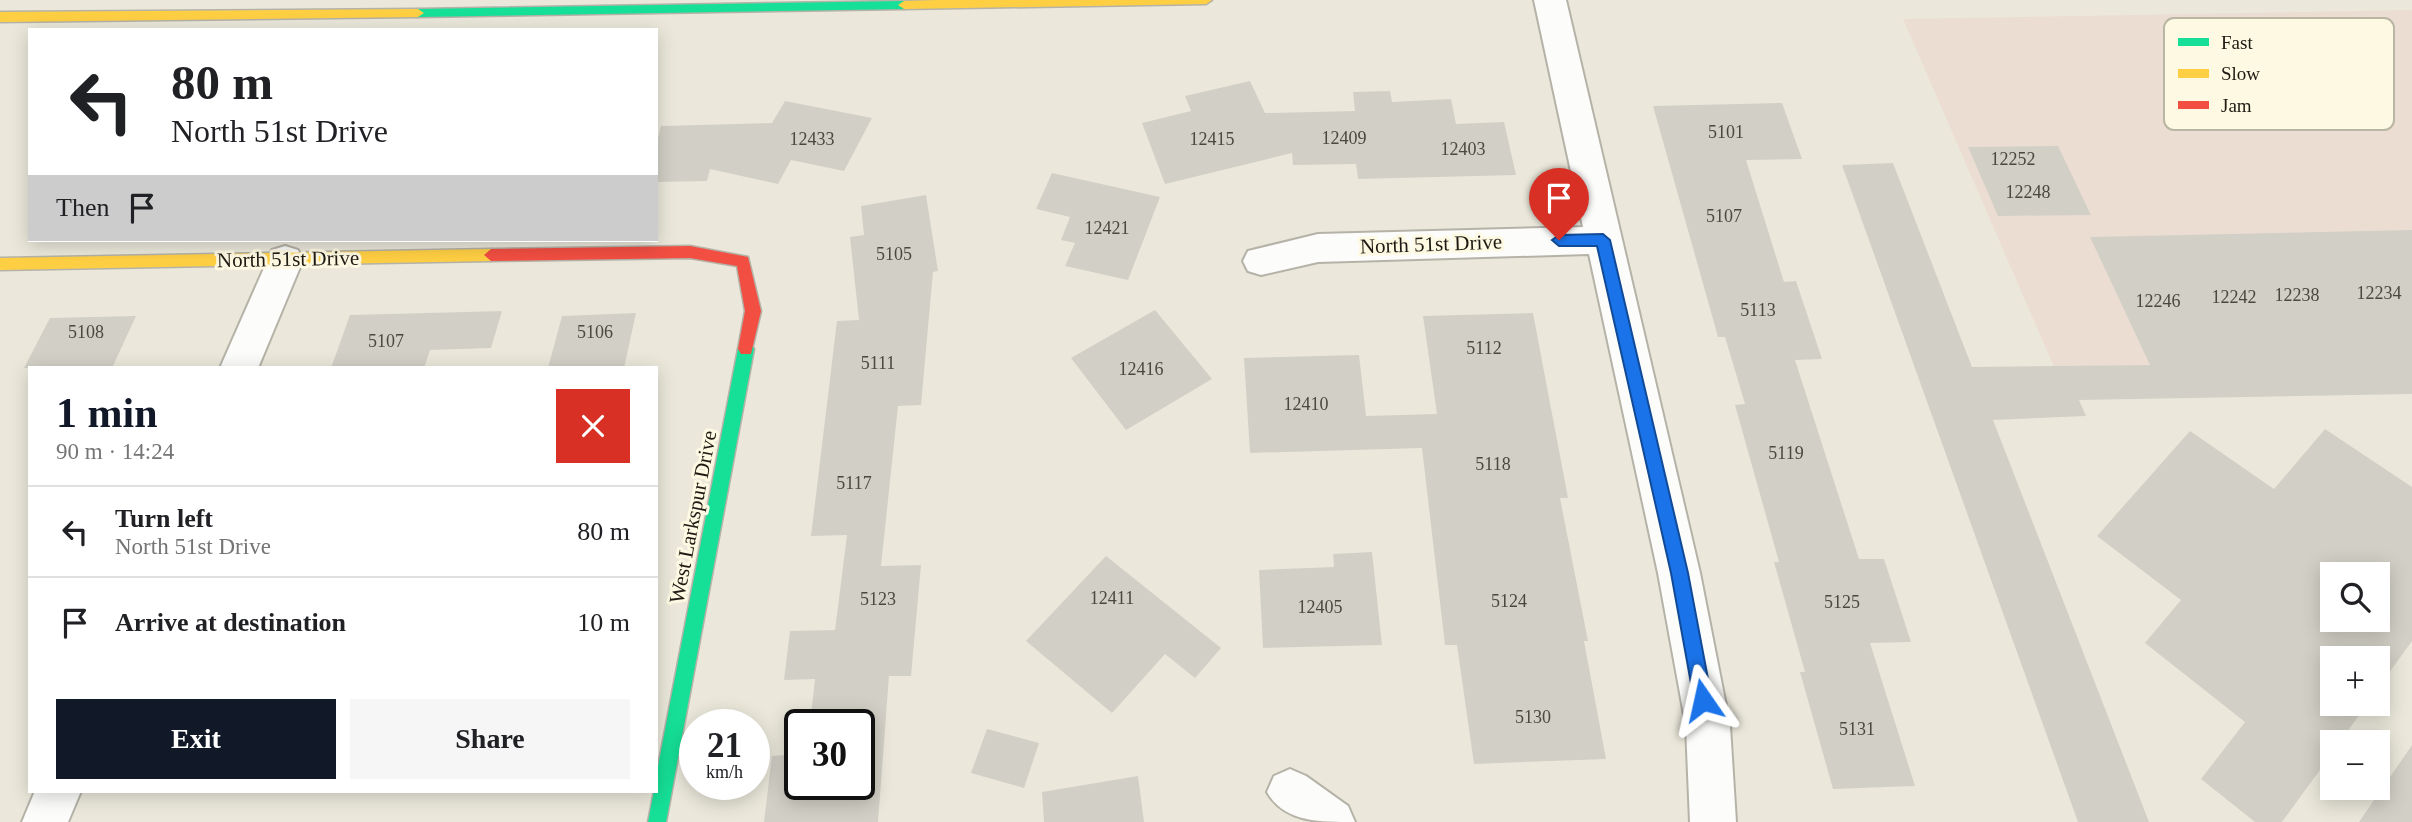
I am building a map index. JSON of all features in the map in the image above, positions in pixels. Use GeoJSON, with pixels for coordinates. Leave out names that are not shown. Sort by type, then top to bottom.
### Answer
{"type":"FeatureCollection","features":[{"type":"Feature","properties":{"kind":"main road"},"geometry":{"type":"LineString","coordinates":[[0,17],[211,8],[1206,0]]}},
{"type":"Feature","properties":{"kind":"main road","name":"North 51st Drive"},"geometry":{"type":"LineString","coordinates":[[0,264],[690,252],[743,261]]}},
{"type":"Feature","properties":{"kind":"main road","name":"West Larkspur Drive"},"geometry":{"type":"LineString","coordinates":[[657,822],[753,311],[743,261]]}},
{"type":"Feature","properties":{"kind":"street"},"geometry":{"type":"LineString","coordinates":[[1550,0],[1682,586],[1708,726],[1713,822]]}},
{"type":"Feature","properties":{"kind":"street","name":"North 51st Drive"},"geometry":{"type":"LineString","coordinates":[[1261,261],[1318,248],[1603,240]]}},
{"type":"Feature","properties":{"kind":"street"},"geometry":{"type":"LineString","coordinates":[[240,366],[285,260]]}},
{"type":"Feature","properties":{"kind":"street"},"geometry":{"type":"LineString","coordinates":[[1290,792],[1332,822]]}},
{"type":"Feature","properties":{"kind":"street"},"geometry":{"type":"LineString","coordinates":[[45,822],[57,793]]}},
{"type":"Feature","properties":{"kind":"shaded area"},"geometry":{"type":"Polygon","coordinates":[[[2412,10],[2412,359],[2054,367],[1903,19],[2412,10]]]}},
{"type":"Feature","properties":{"kind":"building"},"geometry":{"type":"Polygon","coordinates":[[[1250,81],[1265,113],[1355,111],[1353,92],[1390,91],[1392,102],[1451,99],[1456,124],[1504,122],[1516,175],[1358,179],[1356,164],[1293,165],[1292,153],[1165,184],[1142,123],[1191,111],[1185,96],[1250,81]]]}},
{"type":"Feature","properties":{"kind":"building"},"geometry":{"type":"Polygon","coordinates":[[[785,101],[872,118],[844,171],[791,160],[778,184],[710,169],[707,181],[658,182],[658,138],[661,126],[772,123],[785,101]]]}},
{"type":"Feature","properties":{"kind":"building"},"geometry":{"type":"Polygon","coordinates":[[[1782,103],[1802,159],[1746,160],[1784,282],[1796,281],[1822,359],[1795,360],[1859,559],[1884,559],[1911,642],[1870,643],[1915,786],[1833,789],[1800,672],[1805,672],[1774,562],[1779,562],[1735,405],[1745,404],[1725,337],[1718,337],[1653,106],[1782,103]]]}},
{"type":"Feature","properties":{"kind":"building"},"geometry":{"type":"Polygon","coordinates":[[[2058,146],[2091,215],[1998,216],[1968,147],[2058,146]]]}},
{"type":"Feature","properties":{"kind":"building"},"geometry":{"type":"Polygon","coordinates":[[[1893,163],[1972,367],[2150,365],[2090,237],[2412,230],[2412,394],[2079,400],[2086,416],[1993,420],[2149,822],[2078,822],[1842,165],[1893,163]]]}},
{"type":"Feature","properties":{"kind":"building"},"geometry":{"type":"Polygon","coordinates":[[[1052,173],[1160,197],[1128,280],[1065,266],[1075,243],[1061,240],[1070,217],[1036,209],[1052,173]]]}},
{"type":"Feature","properties":{"kind":"building"},"geometry":{"type":"Polygon","coordinates":[[[926,195],[938,271],[933,272],[921,405],[898,406],[881,566],[921,565],[911,676],[889,676],[878,822],[764,822],[767,800],[770,800],[772,756],[784,755],[784,800],[875,800],[875,709],[812,709],[815,679],[784,680],[790,631],[835,630],[847,535],[811,536],[837,321],[859,320],[850,237],[864,235],[861,206],[926,195]]]}},
{"type":"Feature","properties":{"kind":"building"},"geometry":{"type":"Polygon","coordinates":[[[1155,310],[1212,379],[1126,430],[1071,358],[1155,310]]]}},
{"type":"Feature","properties":{"kind":"building"},"geometry":{"type":"Polygon","coordinates":[[[502,311],[491,348],[430,350],[425,366],[332,366],[350,315],[502,311]]]}},
{"type":"Feature","properties":{"kind":"building"},"geometry":{"type":"Polygon","coordinates":[[[636,313],[624,366],[549,366],[562,316],[636,313]]]}},
{"type":"Feature","properties":{"kind":"building"},"geometry":{"type":"Polygon","coordinates":[[[1533,313],[1568,498],[1560,498],[1588,641],[1584,641],[1606,759],[1474,764],[1457,645],[1445,645],[1422,448],[1250,453],[1244,358],[1359,355],[1366,416],[1437,414],[1423,316],[1533,313]]]}},
{"type":"Feature","properties":{"kind":"building"},"geometry":{"type":"Polygon","coordinates":[[[136,316],[113,366],[24,368],[50,318],[136,316]]]}},
{"type":"Feature","properties":{"kind":"building"},"geometry":{"type":"Polygon","coordinates":[[[2325,429],[2412,487],[2412,641],[2390,671],[2390,646],[2320,646],[2320,716],[2358,716],[2349,730],[2320,730],[2320,770],[2282,822],[2255,822],[2201,779],[2245,722],[2145,643],[2181,600],[2097,536],[2190,431],[2274,489],[2325,429]]]}},
{"type":"Feature","properties":{"kind":"building"},"geometry":{"type":"Polygon","coordinates":[[[1372,552],[1382,645],[1263,648],[1259,570],[1334,567],[1333,554],[1372,552]]]}},
{"type":"Feature","properties":{"kind":"building"},"geometry":{"type":"Polygon","coordinates":[[[1106,556],[1221,648],[1195,678],[1165,654],[1112,713],[1026,641],[1106,556]]]}},
{"type":"Feature","properties":{"kind":"building"},"geometry":{"type":"Polygon","coordinates":[[[987,729],[1039,743],[1024,788],[971,773],[987,729]]]}},
{"type":"Feature","properties":{"kind":"building"},"geometry":{"type":"Polygon","coordinates":[[[2412,745],[2412,822],[2359,822],[2374,800],[2390,800],[2390,777],[2412,745]]]}},
{"type":"Feature","properties":{"kind":"building"},"geometry":{"type":"Polygon","coordinates":[[[1138,776],[1144,822],[1044,822],[1042,792],[1138,776]]]}},
{"type":"Feature","properties":{"kind":"traffic: fast"},"geometry":{"type":"LineString","coordinates":[[418,13],[904,5]]}},
{"type":"Feature","properties":{"kind":"traffic: fast"},"geometry":{"type":"LineString","coordinates":[[657,822],[746,349]]}},
{"type":"Feature","properties":{"kind":"traffic: slow"},"geometry":{"type":"LineString","coordinates":[[904,5],[1206,0]]}},
{"type":"Feature","properties":{"kind":"traffic: slow"},"geometry":{"type":"LineString","coordinates":[[0,17],[418,13]]}},
{"type":"Feature","properties":{"kind":"traffic: slow"},"geometry":{"type":"LineString","coordinates":[[0,264],[491,255]]}},
{"type":"Feature","properties":{"kind":"traffic: jam"},"geometry":{"type":"LineString","coordinates":[[491,255],[690,252],[743,261],[753,311],[746,349]]}},
{"type":"Feature","properties":{"kind":"route"},"geometry":{"type":"LineString","coordinates":[[1559,240],[1603,240],[1679,573],[1703,700]]}}]}
